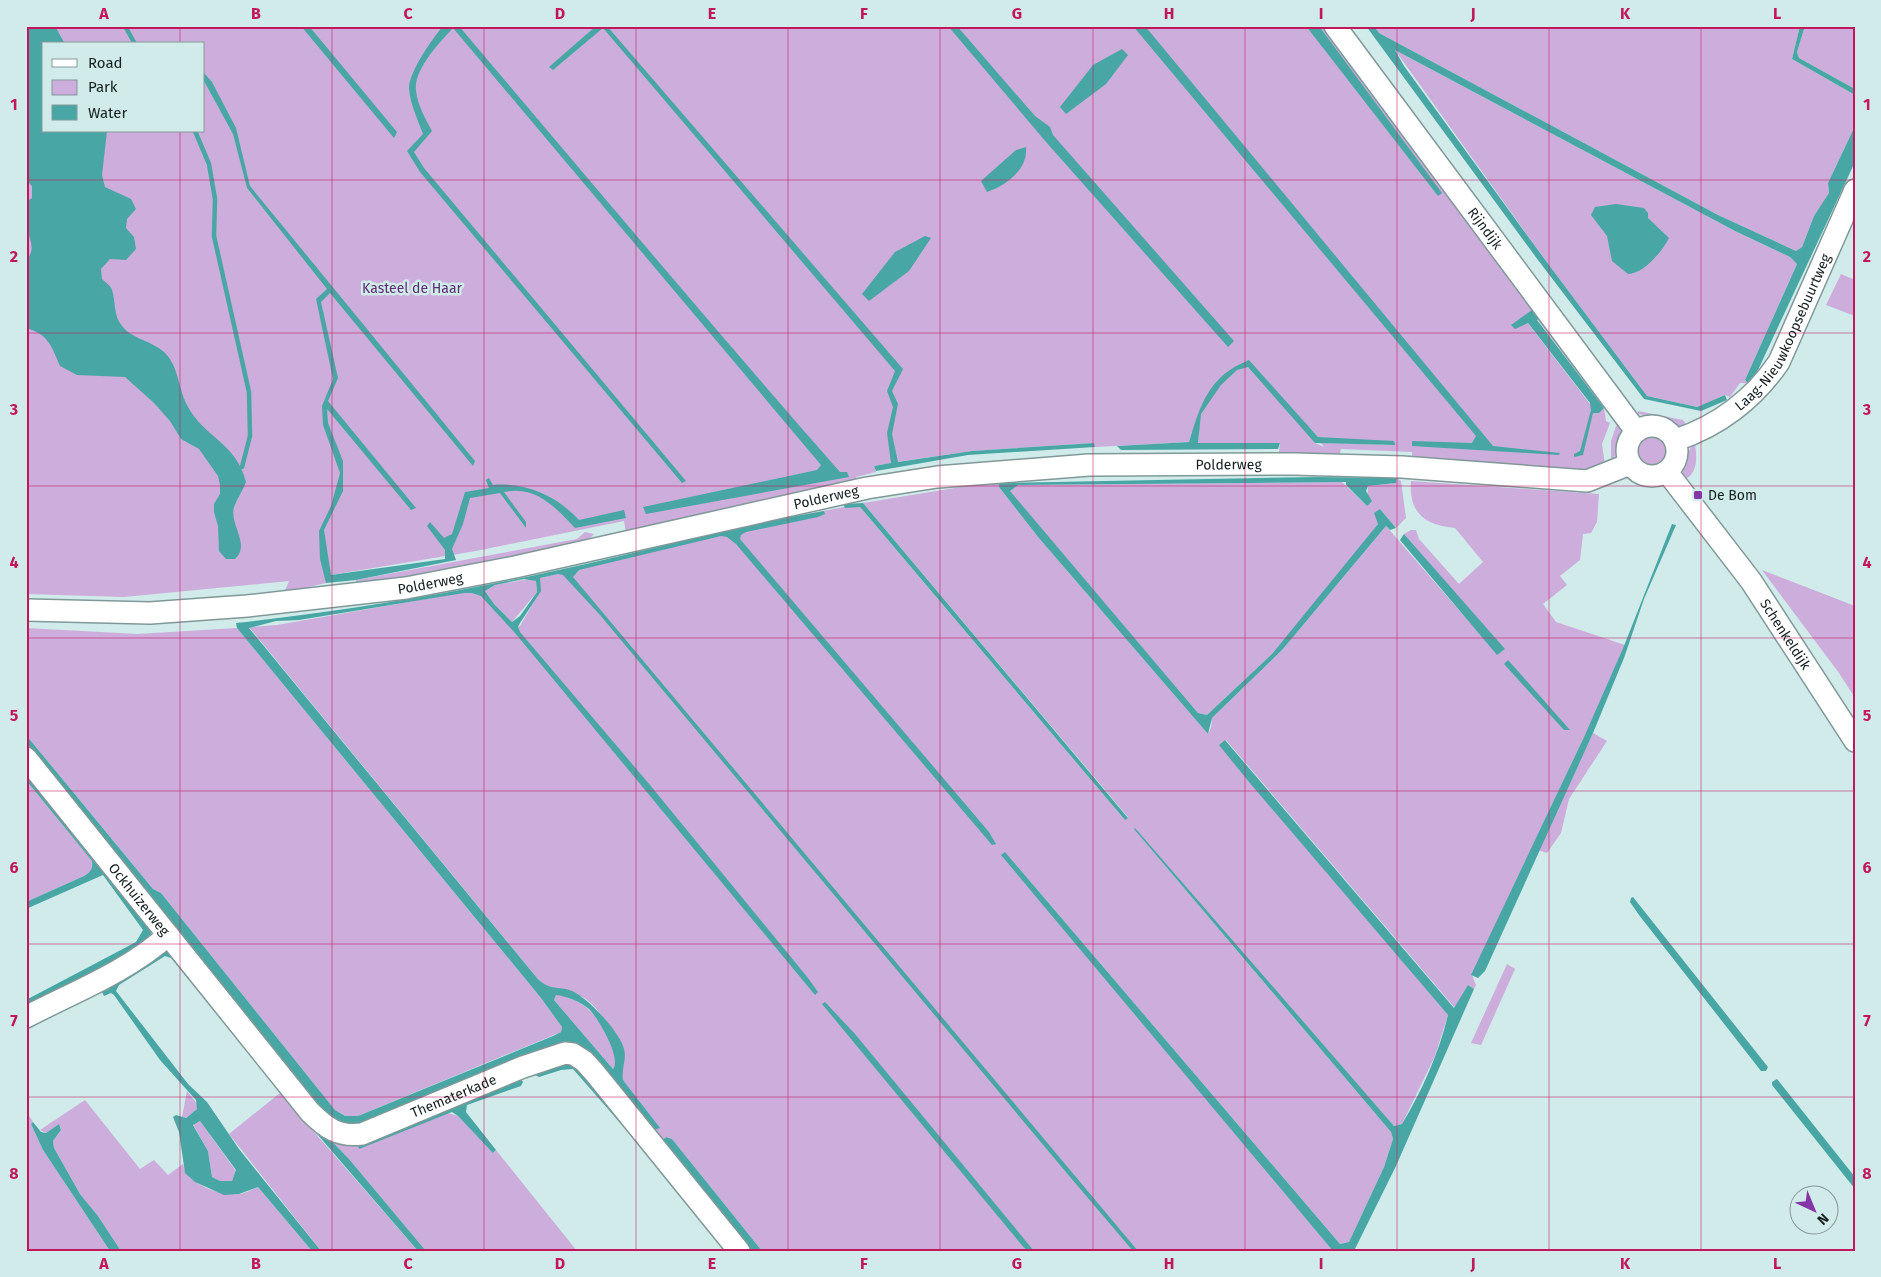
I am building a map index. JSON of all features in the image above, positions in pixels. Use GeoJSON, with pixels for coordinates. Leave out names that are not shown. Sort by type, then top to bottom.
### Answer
{"type":"FeatureCollection","features":[{"type":"Feature","properties":{"kind":"street","name":"Rijndijk"},"geometry":{"type":"LineString","coordinates":[[1335,26],[1636,431]]}},
{"type":"Feature","properties":{"kind":"street","name":"Laag-Nieuwkoopsebuurtweg"},"geometry":{"type":"LineString","coordinates":[[1676,440],[1695,434],[1743,404],[1765,383],[1780,362],[1855,190]]}},
{"type":"Feature","properties":{"kind":"street"},"geometry":{"type":"LineString","coordinates":[[1647,426],[1659,426],[1676,440],[1678,450],[1675,463],[1667,472],[1652,477],[1638,472],[1630,464],[1626,452],[1630,440],[1636,431],[1647,426]]}},
{"type":"Feature","properties":{"kind":"street","name":"Polderweg"},"geometry":{"type":"LineString","coordinates":[[26,610],[150,613],[247,606],[406,588],[515,567],[867,488],[947,477],[1089,464],[1402,466],[1588,481],[1630,464]]}},
{"type":"Feature","properties":{"kind":"street","name":"Schenkeldijk"},"geometry":{"type":"LineString","coordinates":[[1667,472],[1713,530],[1784,630],[1855,741]]}},
{"type":"Feature","properties":{"kind":"street","name":"Ockhuizerweg"},"geometry":{"type":"LineString","coordinates":[[26,758],[168,935],[156,946],[126,966],[26,1017]]}},
{"type":"Feature","properties":{"kind":"street","name":"Thematerkade"},"geometry":{"type":"LineString","coordinates":[[168,935],[310,1112],[329,1129],[349,1136],[362,1134],[523,1067],[565,1053],[573,1054],[594,1072],[739,1251]]}},
{"type":"Feature","properties":{"kind":"green space","name":"Kasteel de Haar"},"geometry":{"type":"Polygon","coordinates":[[[26,26],[1326,26],[1536,307],[1523,317],[1597,413],[1604,408],[1606,421],[1610,423],[1602,444],[1605,465],[1591,473],[1412,463],[1412,452],[1341,449],[1338,460],[1278,460],[1280,443],[1198,443],[1199,431],[1192,431],[1189,442],[1095,447],[1094,443],[972,451],[897,462],[896,455],[891,463],[874,466],[876,472],[856,477],[860,486],[626,533],[624,521],[476,551],[331,575],[326,583],[284,593],[289,581],[124,597],[26,594],[26,26]],[[1310,428],[1315,443],[1324,447],[1321,443],[1394,445],[1318,437],[1310,428]]]}},
{"type":"Feature","properties":{"kind":"green space"},"geometry":{"type":"Polygon","coordinates":[[[1374,26],[1800,26],[1792,59],[1855,95],[1855,126],[1828,183],[1829,193],[1826,200],[1814,216],[1802,247],[1796,251],[1718,215],[1379,33],[1374,26]]]}},
{"type":"Feature","properties":{"kind":"green space"},"geometry":{"type":"Polygon","coordinates":[[[1805,26],[1855,26],[1855,89],[1799,58],[1797,52],[1805,26]]]}},
{"type":"Feature","properties":{"kind":"green space"},"geometry":{"type":"Polygon","coordinates":[[[1395,50],[1735,231],[1790,257],[1797,264],[1745,380],[1748,383],[1740,383],[1730,397],[1725,395],[1697,407],[1647,396],[1543,257],[1395,50]]]}},
{"type":"Feature","properties":{"kind":"green space"},"geometry":{"type":"Polygon","coordinates":[[[1841,274],[1855,280],[1855,316],[1826,305],[1841,274]]]}},
{"type":"Feature","properties":{"kind":"green space"},"geometry":{"type":"Polygon","coordinates":[[[1542,316],[1610,405],[1604,408],[1537,319],[1542,316]]]}},
{"type":"Feature","properties":{"kind":"green space"},"geometry":{"type":"Polygon","coordinates":[[[1638,411],[1683,420],[1688,427],[1681,429],[1668,420],[1638,414],[1638,411]]]}},
{"type":"Feature","properties":{"kind":"green space"},"geometry":{"type":"Polygon","coordinates":[[[1622,423],[1623,434],[1618,454],[1611,459],[1611,441],[1616,426],[1622,423]]]}},
{"type":"Feature","properties":{"kind":"green space"},"geometry":{"type":"Polygon","coordinates":[[[1653,434],[1660,435],[1665,439],[1669,444],[1669,458],[1665,463],[1660,467],[1653,468],[1646,467],[1641,463],[1637,458],[1636,451],[1637,444],[1641,439],[1646,435],[1653,434]]]}},
{"type":"Feature","properties":{"kind":"green space"},"geometry":{"type":"Polygon","coordinates":[[[1693,444],[1696,450],[1694,470],[1688,478],[1683,480],[1685,461],[1693,444]]]}},
{"type":"Feature","properties":{"kind":"green space"},"geometry":{"type":"Polygon","coordinates":[[[1397,478],[1401,481],[1406,518],[1396,528],[1380,509],[1378,524],[1330,586],[1272,654],[1207,715],[1198,713],[1009,491],[1018,485],[1342,482],[1367,506],[1368,486],[1396,483],[1397,478]]]}},
{"type":"Feature","properties":{"kind":"green space"},"geometry":{"type":"Polygon","coordinates":[[[1411,481],[1599,494],[1597,522],[1591,533],[1583,534],[1580,560],[1560,576],[1567,585],[1543,604],[1556,622],[1625,645],[1584,737],[1472,975],[1476,985],[1474,989],[1468,985],[1455,1008],[1226,740],[1220,745],[1448,1015],[1435,1056],[1402,1124],[1394,1126],[1134,829],[1391,1132],[1393,1139],[1384,1167],[1349,1242],[1340,1244],[1005,852],[1333,1251],[762,1251],[672,1139],[666,1137],[662,1140],[623,1123],[569,1063],[537,1071],[521,1080],[520,1078],[448,1113],[458,1116],[494,1153],[496,1150],[577,1251],[426,1251],[349,1159],[300,1108],[171,952],[126,959],[151,930],[26,772],[26,742],[108,846],[338,1124],[559,1049],[659,1128],[623,1080],[621,1072],[624,1064],[598,1011],[584,998],[571,992],[547,987],[537,978],[249,627],[277,625],[477,590],[512,629],[520,626],[540,591],[540,578],[802,515],[844,507],[860,507],[1125,820],[1128,817],[863,503],[973,485],[999,483],[999,487],[1038,537],[1208,734],[1212,718],[1283,649],[1386,526],[1497,654],[1504,650],[1404,534],[1411,530],[1416,530],[1419,539],[1459,584],[1483,562],[1455,528],[1435,524],[1421,515],[1413,501],[1411,481]]]}},
{"type":"Feature","properties":{"kind":"green space"},"geometry":{"type":"Polygon","coordinates":[[[585,532],[594,534],[584,544],[356,587],[356,580],[577,539],[585,532]]]}},
{"type":"Feature","properties":{"kind":"green space"},"geometry":{"type":"Polygon","coordinates":[[[1762,570],[1855,606],[1855,698],[1839,673],[1762,570]]]}},
{"type":"Feature","properties":{"kind":"green space"},"geometry":{"type":"Polygon","coordinates":[[[529,579],[536,581],[537,592],[512,622],[494,604],[485,591],[495,585],[529,579]]]}},
{"type":"Feature","properties":{"kind":"green space"},"geometry":{"type":"Polygon","coordinates":[[[26,628],[137,634],[237,628],[541,998],[562,1027],[561,1032],[358,1116],[345,1116],[335,1110],[161,893],[153,889],[26,735],[26,628]]]}},
{"type":"Feature","properties":{"kind":"green space"},"geometry":{"type":"Polygon","coordinates":[[[1593,733],[1607,741],[1569,799],[1561,833],[1547,853],[1538,850],[1593,733]]]}},
{"type":"Feature","properties":{"kind":"green space"},"geometry":{"type":"Polygon","coordinates":[[[26,780],[92,861],[92,869],[84,876],[26,902],[26,780]]]}},
{"type":"Feature","properties":{"kind":"green space"},"geometry":{"type":"Polygon","coordinates":[[[1507,964],[1515,969],[1481,1045],[1471,1043],[1507,964]]]}},
{"type":"Feature","properties":{"kind":"green space"},"geometry":{"type":"Polygon","coordinates":[[[556,994],[581,1004],[598,1020],[607,1035],[613,1051],[616,1065],[613,1069],[554,1000],[556,994]]]}},
{"type":"Feature","properties":{"kind":"green space"},"geometry":{"type":"Polygon","coordinates":[[[187,1091],[198,1105],[197,1109],[186,1118],[182,1117],[187,1091]]]}},
{"type":"Feature","properties":{"kind":"green space"},"geometry":{"type":"Polygon","coordinates":[[[280,1093],[418,1251],[321,1251],[229,1134],[280,1093]]]}},
{"type":"Feature","properties":{"kind":"green space"},"geometry":{"type":"Polygon","coordinates":[[[85,1100],[140,1169],[154,1160],[168,1175],[183,1164],[186,1171],[197,1183],[214,1191],[239,1194],[258,1187],[312,1251],[121,1251],[98,1216],[80,1194],[54,1148],[53,1141],[61,1130],[59,1124],[46,1133],[40,1130],[85,1100]]]}},
{"type":"Feature","properties":{"kind":"green space"},"geometry":{"type":"Polygon","coordinates":[[[26,1111],[33,1122],[31,1124],[43,1150],[110,1251],[26,1251],[26,1111]]]}},
{"type":"Feature","properties":{"kind":"green space"},"geometry":{"type":"Polygon","coordinates":[[[200,1121],[236,1171],[232,1181],[220,1181],[212,1177],[208,1151],[193,1124],[200,1121]]]}},
{"type":"Feature","properties":{"kind":"water"},"geometry":{"type":"Polygon","coordinates":[[[26,26],[55,26],[64,42],[42,42],[42,132],[107,132],[102,175],[105,187],[131,199],[136,209],[127,219],[126,228],[134,237],[136,249],[126,260],[110,259],[101,269],[102,279],[112,290],[119,322],[131,334],[159,348],[169,358],[173,364],[187,405],[194,416],[227,448],[241,469],[246,482],[234,507],[233,514],[241,547],[235,559],[226,559],[219,551],[218,526],[214,504],[220,494],[220,485],[218,476],[199,449],[181,439],[170,421],[154,403],[125,377],[77,375],[60,366],[51,346],[44,337],[26,328],[26,260],[32,249],[29,235],[26,233],[26,202],[32,198],[32,186],[26,180],[26,26]]]}},
{"type":"Feature","properties":{"kind":"water"},"geometry":{"type":"Polygon","coordinates":[[[301,26],[309,26],[397,132],[394,138],[301,26]]]}},
{"type":"Feature","properties":{"kind":"water"},"geometry":{"type":"Polygon","coordinates":[[[443,26],[459,26],[648,250],[840,472],[847,472],[849,477],[646,514],[643,507],[817,470],[821,465],[453,28],[428,57],[416,83],[417,96],[422,112],[432,131],[414,152],[424,168],[686,481],[682,483],[420,172],[407,151],[423,134],[411,100],[410,81],[422,56],[443,26]]]}},
{"type":"Feature","properties":{"kind":"water"},"geometry":{"type":"Polygon","coordinates":[[[596,26],[607,26],[903,369],[892,391],[898,404],[892,434],[898,462],[972,451],[1094,443],[1095,447],[968,455],[876,471],[874,466],[891,463],[887,433],[893,407],[887,391],[895,371],[603,28],[553,70],[549,67],[596,26]]]}},
{"type":"Feature","properties":{"kind":"water"},"geometry":{"type":"Polygon","coordinates":[[[948,26],[957,26],[1035,116],[1050,127],[1053,135],[1234,341],[1228,347],[1046,142],[948,26]]]}},
{"type":"Feature","properties":{"kind":"water"},"geometry":{"type":"Polygon","coordinates":[[[1133,26],[1145,26],[1493,446],[1560,453],[1559,455],[1412,446],[1412,441],[1472,443],[1476,436],[1133,26]]]}},
{"type":"Feature","properties":{"kind":"water"},"geometry":{"type":"Polygon","coordinates":[[[1306,26],[1319,26],[1442,193],[1438,196],[1306,26]]]}},
{"type":"Feature","properties":{"kind":"water"},"geometry":{"type":"Polygon","coordinates":[[[1366,26],[1374,26],[1379,33],[1718,215],[1796,251],[1802,247],[1814,216],[1829,193],[1828,183],[1855,126],[1855,162],[1758,370],[1748,383],[1745,380],[1797,264],[1790,257],[1735,231],[1395,50],[1404,66],[1543,257],[1647,396],[1697,407],[1725,395],[1727,400],[1701,411],[1644,399],[1538,260],[1366,26]]]}},
{"type":"Feature","properties":{"kind":"water"},"geometry":{"type":"Polygon","coordinates":[[[1800,26],[1805,26],[1797,52],[1799,58],[1855,89],[1855,95],[1792,59],[1800,26]]]}},
{"type":"Feature","properties":{"kind":"water"},"geometry":{"type":"Polygon","coordinates":[[[1122,49],[1128,55],[1106,84],[1066,114],[1060,107],[1093,65],[1122,49]]]}},
{"type":"Feature","properties":{"kind":"water"},"geometry":{"type":"Polygon","coordinates":[[[205,74],[212,82],[236,128],[250,186],[475,461],[473,466],[330,293],[321,302],[338,378],[328,401],[416,508],[411,510],[327,409],[328,423],[343,461],[343,491],[324,530],[331,575],[445,559],[445,550],[427,526],[430,522],[444,538],[452,534],[465,492],[489,488],[486,480],[489,478],[493,485],[517,486],[540,492],[561,504],[579,520],[624,510],[626,518],[575,528],[552,506],[535,495],[526,492],[504,492],[526,522],[526,528],[500,493],[470,498],[463,524],[452,549],[456,560],[356,580],[326,583],[320,559],[319,531],[331,506],[340,473],[323,425],[322,406],[333,379],[316,299],[327,289],[247,188],[233,134],[205,83],[205,74]]]}},
{"type":"Feature","properties":{"kind":"water"},"geometry":{"type":"Polygon","coordinates":[[[1026,147],[1024,162],[1015,175],[1002,185],[987,192],[981,181],[1016,150],[1026,147]]]}},
{"type":"Feature","properties":{"kind":"water"},"geometry":{"type":"Polygon","coordinates":[[[1616,204],[1644,208],[1648,213],[1648,218],[1669,238],[1662,250],[1652,261],[1634,273],[1628,274],[1612,261],[1607,236],[1591,215],[1595,207],[1616,204]]]}},
{"type":"Feature","properties":{"kind":"water"},"geometry":{"type":"Polygon","coordinates":[[[925,236],[931,238],[909,271],[869,301],[862,294],[895,252],[925,236]]]}},
{"type":"Feature","properties":{"kind":"water"},"geometry":{"type":"Polygon","coordinates":[[[1536,307],[1542,316],[1537,320],[1604,408],[1599,413],[1593,413],[1583,455],[1574,457],[1574,454],[1580,451],[1591,410],[1590,403],[1528,323],[1515,329],[1511,325],[1536,307]]]}},
{"type":"Feature","properties":{"kind":"water"},"geometry":{"type":"Polygon","coordinates":[[[1249,360],[1318,437],[1394,441],[1395,445],[1315,443],[1248,367],[1237,370],[1221,385],[1201,414],[1198,443],[1280,443],[1278,449],[1121,450],[1117,446],[1189,442],[1208,392],[1224,374],[1249,360]]]}},
{"type":"Feature","properties":{"kind":"water"},"geometry":{"type":"Polygon","coordinates":[[[1316,477],[1397,478],[1396,483],[1368,486],[1366,491],[1372,501],[1367,506],[1346,485],[1346,482],[1018,485],[1010,491],[1198,713],[1207,715],[1272,654],[1378,524],[1374,513],[1380,509],[1396,528],[1390,530],[1386,526],[1283,649],[1212,718],[1208,734],[1038,537],[999,487],[999,483],[1316,477]]]}},
{"type":"Feature","properties":{"kind":"water"},"geometry":{"type":"Polygon","coordinates":[[[863,503],[1128,818],[1125,820],[860,507],[845,508],[843,504],[863,503]]]}},
{"type":"Feature","properties":{"kind":"water"},"geometry":{"type":"Polygon","coordinates":[[[824,511],[825,514],[746,532],[741,535],[740,539],[989,832],[996,844],[992,845],[736,544],[727,537],[721,536],[579,570],[573,577],[1138,1251],[1133,1251],[600,615],[563,575],[558,574],[540,578],[541,591],[520,623],[518,627],[520,632],[650,785],[808,978],[818,992],[815,995],[515,633],[481,596],[464,593],[299,620],[276,621],[249,628],[537,978],[546,985],[567,989],[579,995],[610,1025],[624,1049],[623,1080],[660,1128],[651,1131],[588,1055],[370,1125],[338,1124],[324,1114],[26,742],[26,735],[153,889],[161,893],[335,1110],[345,1116],[358,1116],[553,1036],[561,1032],[562,1027],[541,998],[237,628],[236,623],[356,607],[475,587],[588,564],[790,517],[824,511]],[[524,579],[495,585],[485,591],[494,604],[512,622],[520,616],[537,592],[536,581],[524,579]],[[556,995],[554,1000],[613,1069],[615,1064],[612,1048],[593,1014],[586,1006],[556,995]]]}},
{"type":"Feature","properties":{"kind":"water"},"geometry":{"type":"Polygon","coordinates":[[[1672,524],[1676,525],[1644,599],[1624,658],[1593,733],[1485,971],[1478,978],[1471,975],[1584,737],[1624,646],[1672,524]]]}},
{"type":"Feature","properties":{"kind":"water"},"geometry":{"type":"Polygon","coordinates":[[[1404,534],[1505,649],[1497,655],[1400,540],[1404,534]]]}},
{"type":"Feature","properties":{"kind":"water"},"geometry":{"type":"Polygon","coordinates":[[[1508,660],[1570,730],[1564,730],[1504,664],[1508,660]]]}},
{"type":"Feature","properties":{"kind":"water"},"geometry":{"type":"Polygon","coordinates":[[[1225,740],[1454,1008],[1468,985],[1474,989],[1396,1166],[1354,1251],[1333,1251],[1001,855],[1005,852],[1340,1244],[1349,1242],[1384,1167],[1393,1139],[1391,1132],[1134,829],[1394,1126],[1402,1124],[1423,1085],[1440,1043],[1448,1015],[1249,782],[1219,745],[1225,740]]]}},
{"type":"Feature","properties":{"kind":"water"},"geometry":{"type":"Polygon","coordinates":[[[26,772],[151,930],[150,939],[126,959],[26,1009],[26,1000],[136,942],[143,930],[103,875],[26,909],[26,902],[84,876],[91,870],[92,861],[26,780],[26,772]]]}},
{"type":"Feature","properties":{"kind":"water"},"geometry":{"type":"Polygon","coordinates":[[[1633,897],[1768,1067],[1766,1071],[1761,1071],[1639,915],[1630,902],[1633,897]]]}},
{"type":"Feature","properties":{"kind":"water"},"geometry":{"type":"Polygon","coordinates":[[[161,952],[171,952],[207,997],[205,999],[171,958],[165,956],[119,985],[116,991],[188,1084],[207,1102],[239,1149],[321,1251],[312,1251],[258,1187],[239,1194],[224,1195],[195,1182],[185,1173],[179,1132],[173,1117],[176,1115],[186,1118],[197,1109],[196,1100],[160,1060],[114,995],[111,993],[104,996],[102,992],[109,989],[111,984],[161,952]],[[200,1121],[193,1125],[208,1151],[212,1177],[220,1181],[232,1181],[236,1170],[200,1121]]]}},
{"type":"Feature","properties":{"kind":"water"},"geometry":{"type":"Polygon","coordinates":[[[825,1002],[855,1034],[1034,1251],[1027,1251],[1020,1243],[822,1004],[825,1002]]]}},
{"type":"Feature","properties":{"kind":"water"},"geometry":{"type":"Polygon","coordinates":[[[569,1063],[580,1069],[623,1123],[622,1125],[573,1069],[561,1070],[539,1077],[535,1075],[535,1072],[569,1063]]]}},
{"type":"Feature","properties":{"kind":"water"},"geometry":{"type":"Polygon","coordinates":[[[520,1078],[523,1082],[521,1086],[467,1105],[466,1112],[496,1150],[493,1153],[452,1112],[359,1149],[358,1144],[520,1078]]]}},
{"type":"Feature","properties":{"kind":"water"},"geometry":{"type":"Polygon","coordinates":[[[1777,1079],[1855,1177],[1855,1189],[1772,1085],[1772,1082],[1777,1079]]]}},
{"type":"Feature","properties":{"kind":"water"},"geometry":{"type":"Polygon","coordinates":[[[33,1122],[41,1132],[46,1133],[59,1124],[61,1130],[53,1141],[54,1148],[80,1194],[98,1216],[121,1251],[110,1251],[43,1150],[31,1124],[33,1122]]]}},
{"type":"Feature","properties":{"kind":"water"},"geometry":{"type":"Polygon","coordinates":[[[316,1125],[349,1159],[426,1251],[418,1251],[311,1127],[316,1125]]]}},
{"type":"Feature","properties":{"kind":"water"},"geometry":{"type":"Polygon","coordinates":[[[666,1137],[672,1139],[762,1251],[748,1251],[658,1144],[666,1137]]]}},
{"type":"Feature","properties":{"kind":"waterway"},"geometry":{"type":"LineString","coordinates":[[125,26],[134,42]]}},
{"type":"Feature","properties":{"kind":"waterway"},"geometry":{"type":"LineString","coordinates":[[195,132],[209,164],[215,199],[214,236],[249,392],[250,436],[242,467]]}},
{"type":"Feature","properties":{"kind":"place","name":"De Bom"},"geometry":{"type":"Point","coordinates":[1698,495]}}]}
